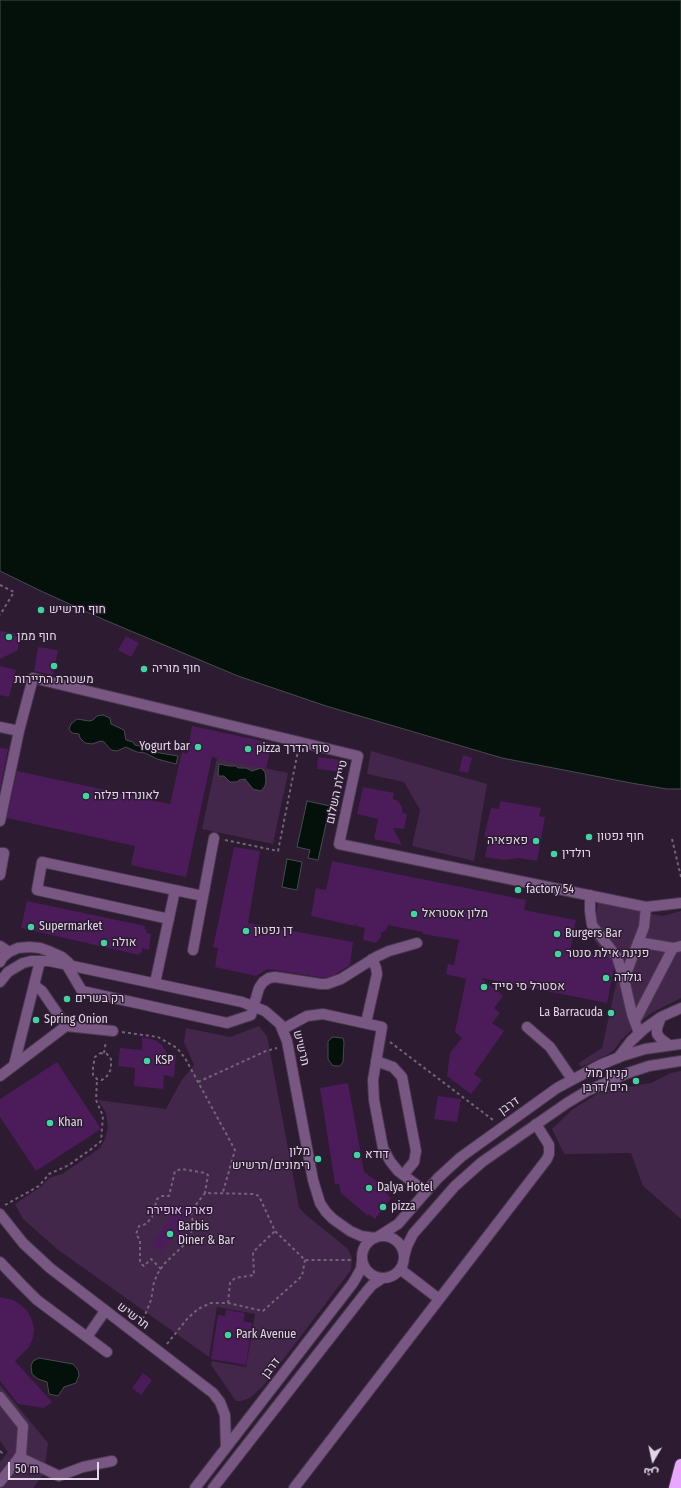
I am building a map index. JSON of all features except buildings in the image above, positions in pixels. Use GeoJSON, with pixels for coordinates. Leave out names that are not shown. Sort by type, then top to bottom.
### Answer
{"type":"FeatureCollection","features":[{"type":"Feature","properties":{"kind":"highway"},"geometry":{"type":"LineString","coordinates":[[675,1488],[681,1465]]}},
{"type":"Feature","properties":{"kind":"street","name":"טיילת השלום"},"geometry":{"type":"LineString","coordinates":[[18,731],[33,678],[358,756],[339,844],[646,906],[681,904]]}},
{"type":"Feature","properties":{"kind":"street"},"geometry":{"type":"LineString","coordinates":[[0,727],[18,731],[0,821]]}},
{"type":"Feature","properties":{"kind":"street"},"geometry":{"type":"LineString","coordinates":[[193,950],[214,838]]}},
{"type":"Feature","properties":{"kind":"street"},"geometry":{"type":"LineString","coordinates":[[0,853],[4,853],[0,875]]}},
{"type":"Feature","properties":{"kind":"street"},"geometry":{"type":"LineString","coordinates":[[169,919],[37,890],[42,862],[203,896]]}},
{"type":"Feature","properties":{"kind":"street"},"geometry":{"type":"LineString","coordinates":[[155,983],[175,890]]}},
{"type":"Feature","properties":{"kind":"street"},"geometry":{"type":"LineString","coordinates":[[590,895],[592,925],[617,957],[639,1033]]}},
{"type":"Feature","properties":{"kind":"street"},"geometry":{"type":"LineString","coordinates":[[624,979],[644,927],[646,906]]}},
{"type":"Feature","properties":{"kind":"street"},"geometry":{"type":"LineString","coordinates":[[635,1021],[677,947],[638,942]]}},
{"type":"Feature","properties":{"kind":"street"},"geometry":{"type":"LineString","coordinates":[[69,965],[82,991],[224,1024],[251,1015],[259,988],[263,982],[269,978],[276,977],[327,984],[341,979],[372,959],[389,951],[417,943]]}},
{"type":"Feature","properties":{"kind":"street"},"geometry":{"type":"LineString","coordinates":[[0,946],[10,952],[2,958],[0,962]]}},
{"type":"Feature","properties":{"kind":"street","name":"תרשיש"},"geometry":{"type":"LineString","coordinates":[[10,952],[18,948],[40,948],[62,957],[69,965]]}},
{"type":"Feature","properties":{"kind":"street"},"geometry":{"type":"LineString","coordinates":[[366,1023],[376,974],[376,968],[372,959]]}},
{"type":"Feature","properties":{"kind":"street"},"geometry":{"type":"LineString","coordinates":[[14,1065],[40,961]]}},
{"type":"Feature","properties":{"kind":"street","name":"תרשיש"},"geometry":{"type":"LineString","coordinates":[[0,982],[8,972],[15,967],[23,963],[40,961],[69,965],[242,1002],[254,1006],[271,1015],[283,1029],[288,1045],[313,1180],[320,1203],[333,1219],[350,1231],[361,1236],[377,1237]]}},
{"type":"Feature","properties":{"kind":"street"},"geometry":{"type":"LineString","coordinates":[[34,985],[42,991],[66,1026]]}},
{"type":"Feature","properties":{"kind":"street"},"geometry":{"type":"LineString","coordinates":[[617,1058],[639,1033],[661,1017],[681,1008]]}},
{"type":"Feature","properties":{"kind":"street"},"geometry":{"type":"LineString","coordinates":[[283,1029],[303,1018],[317,1014],[329,1014],[382,1027],[373,1076],[373,1092],[383,1148],[390,1161],[403,1175],[426,1192]]}},
{"type":"Feature","properties":{"kind":"street"},"geometry":{"type":"LineString","coordinates":[[661,1017],[656,1028],[657,1034],[660,1039],[669,1045]]}},
{"type":"Feature","properties":{"kind":"street"},"geometry":{"type":"LineString","coordinates":[[0,1076],[66,1026],[113,1031]]}},
{"type":"Feature","properties":{"kind":"street"},"geometry":{"type":"LineString","coordinates":[[526,1027],[550,1047],[572,1079]]}},
{"type":"Feature","properties":{"kind":"street","name":"דרבן"},"geometry":{"type":"LineString","coordinates":[[377,1237],[398,1224],[426,1192],[461,1156],[502,1126],[572,1079],[617,1058],[645,1049],[681,1043]]}},
{"type":"Feature","properties":{"kind":"street"},"geometry":{"type":"LineString","coordinates":[[376,1061],[390,1065],[397,1070],[402,1077],[416,1151],[414,1162],[403,1175]]}},
{"type":"Feature","properties":{"kind":"street"},"geometry":{"type":"LineString","coordinates":[[212,1488],[372,1285],[383,1278],[392,1276],[400,1269],[407,1246],[413,1234],[455,1186],[482,1162],[567,1103],[608,1081],[649,1066],[681,1061]]}},
{"type":"Feature","properties":{"kind":"street"},"geometry":{"type":"LineString","coordinates":[[294,1488],[547,1159],[550,1148],[536,1124]]}},
{"type":"Feature","properties":{"kind":"street","name":"תרשיש"},"geometry":{"type":"LineString","coordinates":[[0,1214],[23,1243],[36,1256],[218,1399],[225,1415],[226,1447]]}},
{"type":"Feature","properties":{"kind":"street"},"geometry":{"type":"LineString","coordinates":[[383,1278],[371,1274],[366,1269],[362,1260],[364,1248],[367,1243],[377,1237],[389,1237],[395,1240],[402,1247],[404,1257]]}},
{"type":"Feature","properties":{"kind":"street","name":"דרבן"},"geometry":{"type":"LineString","coordinates":[[195,1488],[353,1283],[361,1269],[362,1260]]}},
{"type":"Feature","properties":{"kind":"street"},"geometry":{"type":"LineString","coordinates":[[0,1262],[37,1300],[107,1352]]}},
{"type":"Feature","properties":{"kind":"street"},"geometry":{"type":"LineString","coordinates":[[400,1269],[439,1299]]}},
{"type":"Feature","properties":{"kind":"street"},"geometry":{"type":"LineString","coordinates":[[87,1337],[106,1311]]}},
{"type":"Feature","properties":{"kind":"street"},"geometry":{"type":"LineString","coordinates":[[0,1397],[23,1426],[21,1455],[0,1482]]}},
{"type":"Feature","properties":{"kind":"street"},"geometry":{"type":"LineString","coordinates":[[19,1457],[59,1476],[83,1467],[112,1461]]}},
{"type":"Feature","properties":{"kind":"path"},"geometry":{"type":"LineString","coordinates":[[0,585],[14,592],[0,615]]}},
{"type":"Feature","properties":{"kind":"path"},"geometry":{"type":"LineString","coordinates":[[214,838],[278,851],[300,742]]}},
{"type":"Feature","properties":{"kind":"path"},"geometry":{"type":"LineString","coordinates":[[672,839],[681,877]]}},
{"type":"Feature","properties":{"kind":"path"},"geometry":{"type":"LineString","coordinates":[[113,1031],[158,1037],[177,1048],[185,1058],[235,1150],[223,1192]]}},
{"type":"Feature","properties":{"kind":"path"},"geometry":{"type":"LineString","coordinates":[[381,1034],[502,1126]]}},
{"type":"Feature","properties":{"kind":"path"},"geometry":{"type":"LineString","coordinates":[[198,1082],[266,1052],[288,1045]]}},
{"type":"Feature","properties":{"kind":"path"},"geometry":{"type":"LineString","coordinates":[[0,1208],[39,1186],[49,1174],[69,1165],[101,1141],[103,1116],[96,1100],[97,1079],[93,1075],[92,1067],[95,1058],[100,1053],[107,1054],[112,1059],[108,1076],[102,1080],[97,1079]]}},
{"type":"Feature","properties":{"kind":"path"},"geometry":{"type":"LineString","coordinates":[[133,1333],[147,1310],[151,1300],[154,1282],[161,1269],[165,1263],[188,1241],[193,1223],[191,1211],[206,1193],[208,1175],[206,1173],[182,1169],[176,1171],[169,1196],[162,1196],[157,1199],[152,1217],[146,1224],[139,1226],[136,1234],[140,1240],[140,1263],[144,1266],[151,1259],[161,1269]]}},
{"type":"Feature","properties":{"kind":"path"},"geometry":{"type":"LineString","coordinates":[[206,1193],[223,1192],[254,1194],[259,1196],[275,1231],[305,1260],[362,1260]]}},
{"type":"Feature","properties":{"kind":"path"},"geometry":{"type":"LineString","coordinates":[[228,1303],[230,1283],[235,1278],[254,1275],[253,1252],[275,1231]]}},
{"type":"Feature","properties":{"kind":"path"},"geometry":{"type":"LineString","coordinates":[[159,1352],[187,1319],[198,1309],[211,1303],[228,1303],[263,1311],[302,1276],[305,1260]]}},
{"type":"Feature","properties":{"kind":"path"},"geometry":{"type":"LineString","coordinates":[[0,1451],[2,1453],[0,1455]]}},
{"type":"Feature","properties":{"kind":"green space"},"geometry":{"type":"Polygon","coordinates":[[[371,751],[487,784],[474,861],[412,846],[420,810],[404,782],[367,774],[371,751]]]}},
{"type":"Feature","properties":{"kind":"green space"},"geometry":{"type":"Polygon","coordinates":[[[217,758],[288,773],[273,844],[202,829],[217,758]]]}},
{"type":"Feature","properties":{"kind":"green space"},"geometry":{"type":"Polygon","coordinates":[[[598,902],[662,916],[681,911],[681,998],[651,1013],[622,1039],[614,1050],[607,1055],[581,1067],[579,1063],[602,1048],[618,975],[592,937],[598,902]]]}},
{"type":"Feature","properties":{"kind":"green space","name":"פארק אופירה"},"geometry":{"type":"Polygon","coordinates":[[[259,1026],[267,1036],[299,1207],[306,1215],[348,1249],[352,1258],[351,1270],[263,1386],[250,1398],[236,1401],[211,1365],[212,1361],[246,1367],[255,1314],[217,1307],[209,1357],[57,1249],[23,1219],[15,1204],[42,1186],[49,1178],[62,1174],[100,1148],[105,1139],[108,1127],[106,1113],[98,1100],[166,1109],[181,1081],[194,1065],[184,1042],[186,1028],[230,1037],[259,1026]]]}},
{"type":"Feature","properties":{"kind":"green space"},"geometry":{"type":"Polygon","coordinates":[[[681,1071],[681,1219],[643,1186],[631,1153],[564,1154],[552,1129],[573,1109],[602,1091],[651,1083],[671,1073],[681,1071]]]}},
{"type":"Feature","properties":{"kind":"green space"},"geometry":{"type":"Polygon","coordinates":[[[0,1385],[48,1443],[44,1473],[33,1488],[0,1488],[0,1462],[8,1452],[0,1441],[0,1385]]]}},
{"type":"Feature","properties":{"kind":"shaded area"},"geometry":{"type":"Polygon","coordinates":[[[0,0],[681,0],[681,789],[667,789],[631,783],[502,758],[326,706],[238,676],[107,621],[0,571],[0,0]]]}},
{"type":"Feature","properties":{"kind":"shaded area"},"geometry":{"type":"Polygon","coordinates":[[[103,715],[110,718],[111,724],[124,730],[126,740],[133,742],[135,745],[148,748],[154,752],[178,756],[176,764],[157,759],[145,753],[137,752],[126,747],[117,751],[111,750],[104,742],[101,741],[92,744],[85,743],[80,738],[79,734],[72,733],[69,729],[71,724],[77,719],[89,721],[93,720],[97,716],[103,715]]]}},
{"type":"Feature","properties":{"kind":"shaded area"},"geometry":{"type":"Polygon","coordinates":[[[219,764],[246,768],[252,771],[261,768],[265,772],[265,786],[261,791],[253,789],[245,779],[237,782],[230,782],[224,776],[218,776],[219,764]]]}},
{"type":"Feature","properties":{"kind":"shaded area"},"geometry":{"type":"Polygon","coordinates":[[[307,801],[330,806],[318,860],[308,858],[310,850],[297,847],[307,801]]]}},
{"type":"Feature","properties":{"kind":"shaded area"},"geometry":{"type":"Polygon","coordinates":[[[287,859],[302,862],[297,890],[282,887],[287,859]]]}},
{"type":"Feature","properties":{"kind":"shaded area"},"geometry":{"type":"Polygon","coordinates":[[[333,1037],[343,1038],[344,1042],[343,1062],[340,1066],[332,1065],[328,1059],[328,1041],[333,1037]]]}},
{"type":"Feature","properties":{"kind":"shaded area"},"geometry":{"type":"Polygon","coordinates":[[[39,1358],[73,1364],[78,1370],[79,1375],[76,1383],[64,1387],[58,1396],[49,1394],[47,1382],[38,1379],[32,1374],[31,1366],[33,1361],[39,1358]]]}},
{"type":"Feature","properties":{"kind":"place","name":"חוף תרשיש"},"geometry":{"type":"Point","coordinates":[41,610]}},
{"type":"Feature","properties":{"kind":"place","name":"חוף ממן"},"geometry":{"type":"Point","coordinates":[9,637]}},
{"type":"Feature","properties":{"kind":"place","name":"משטרת התיירות"},"geometry":{"type":"Point","coordinates":[54,666]}},
{"type":"Feature","properties":{"kind":"place","name":"חוף מוריה"},"geometry":{"type":"Point","coordinates":[144,669]}},
{"type":"Feature","properties":{"kind":"place","name":"Yogurt bar"},"geometry":{"type":"Point","coordinates":[198,747]}},
{"type":"Feature","properties":{"kind":"place","name":"pizza סוף הדרך"},"geometry":{"type":"Point","coordinates":[248,749]}},
{"type":"Feature","properties":{"kind":"place","name":"לאונרדו פלזה"},"geometry":{"type":"Point","coordinates":[86,796]}},
{"type":"Feature","properties":{"kind":"place","name":"חוף נפטון"},"geometry":{"type":"Point","coordinates":[589,837]}},
{"type":"Feature","properties":{"kind":"place","name":"פאפאיה"},"geometry":{"type":"Point","coordinates":[536,841]}},
{"type":"Feature","properties":{"kind":"place","name":"רולדין"},"geometry":{"type":"Point","coordinates":[554,854]}},
{"type":"Feature","properties":{"kind":"place","name":"factory 54"},"geometry":{"type":"Point","coordinates":[518,890]}},
{"type":"Feature","properties":{"kind":"place","name":"מלון אסטראל"},"geometry":{"type":"Point","coordinates":[414,914]}},
{"type":"Feature","properties":{"kind":"place","name":"Supermarket"},"geometry":{"type":"Point","coordinates":[31,927]}},
{"type":"Feature","properties":{"kind":"place","name":"דן נפטון"},"geometry":{"type":"Point","coordinates":[246,931]}},
{"type":"Feature","properties":{"kind":"place","name":"Burgers Bar"},"geometry":{"type":"Point","coordinates":[557,934]}},
{"type":"Feature","properties":{"kind":"place","name":"אולה"},"geometry":{"type":"Point","coordinates":[104,943]}},
{"type":"Feature","properties":{"kind":"place","name":"פנינת אילת סנטר"},"geometry":{"type":"Point","coordinates":[558,954]}},
{"type":"Feature","properties":{"kind":"place","name":"גולדה"},"geometry":{"type":"Point","coordinates":[606,978]}},
{"type":"Feature","properties":{"kind":"place","name":"אסטרל סי סייד"},"geometry":{"type":"Point","coordinates":[484,987]}},
{"type":"Feature","properties":{"kind":"place","name":"רק בשרים"},"geometry":{"type":"Point","coordinates":[67,999]}},
{"type":"Feature","properties":{"kind":"place","name":"La Barracuda"},"geometry":{"type":"Point","coordinates":[611,1013]}},
{"type":"Feature","properties":{"kind":"place","name":"Spring Onion"},"geometry":{"type":"Point","coordinates":[36,1020]}},
{"type":"Feature","properties":{"kind":"place","name":"KSP"},"geometry":{"type":"Point","coordinates":[147,1061]}},
{"type":"Feature","properties":{"kind":"place","name":"קניון מול הים/דרבן"},"geometry":{"type":"Point","coordinates":[636,1081]}},
{"type":"Feature","properties":{"kind":"place","name":"Khan"},"geometry":{"type":"Point","coordinates":[50,1123]}},
{"type":"Feature","properties":{"kind":"place","name":"דודא"},"geometry":{"type":"Point","coordinates":[357,1155]}},
{"type":"Feature","properties":{"kind":"place","name":"מלון רימונים/תרשיש"},"geometry":{"type":"Point","coordinates":[318,1159]}},
{"type":"Feature","properties":{"kind":"place","name":"Dalya Hotel"},"geometry":{"type":"Point","coordinates":[369,1188]}},
{"type":"Feature","properties":{"kind":"place","name":"pizza"},"geometry":{"type":"Point","coordinates":[383,1207]}},
{"type":"Feature","properties":{"kind":"place","name":"Barbis Diner & Bar"},"geometry":{"type":"Point","coordinates":[170,1234]}},
{"type":"Feature","properties":{"kind":"place","name":"Park Avenue"},"geometry":{"type":"Point","coordinates":[228,1335]}}]}
